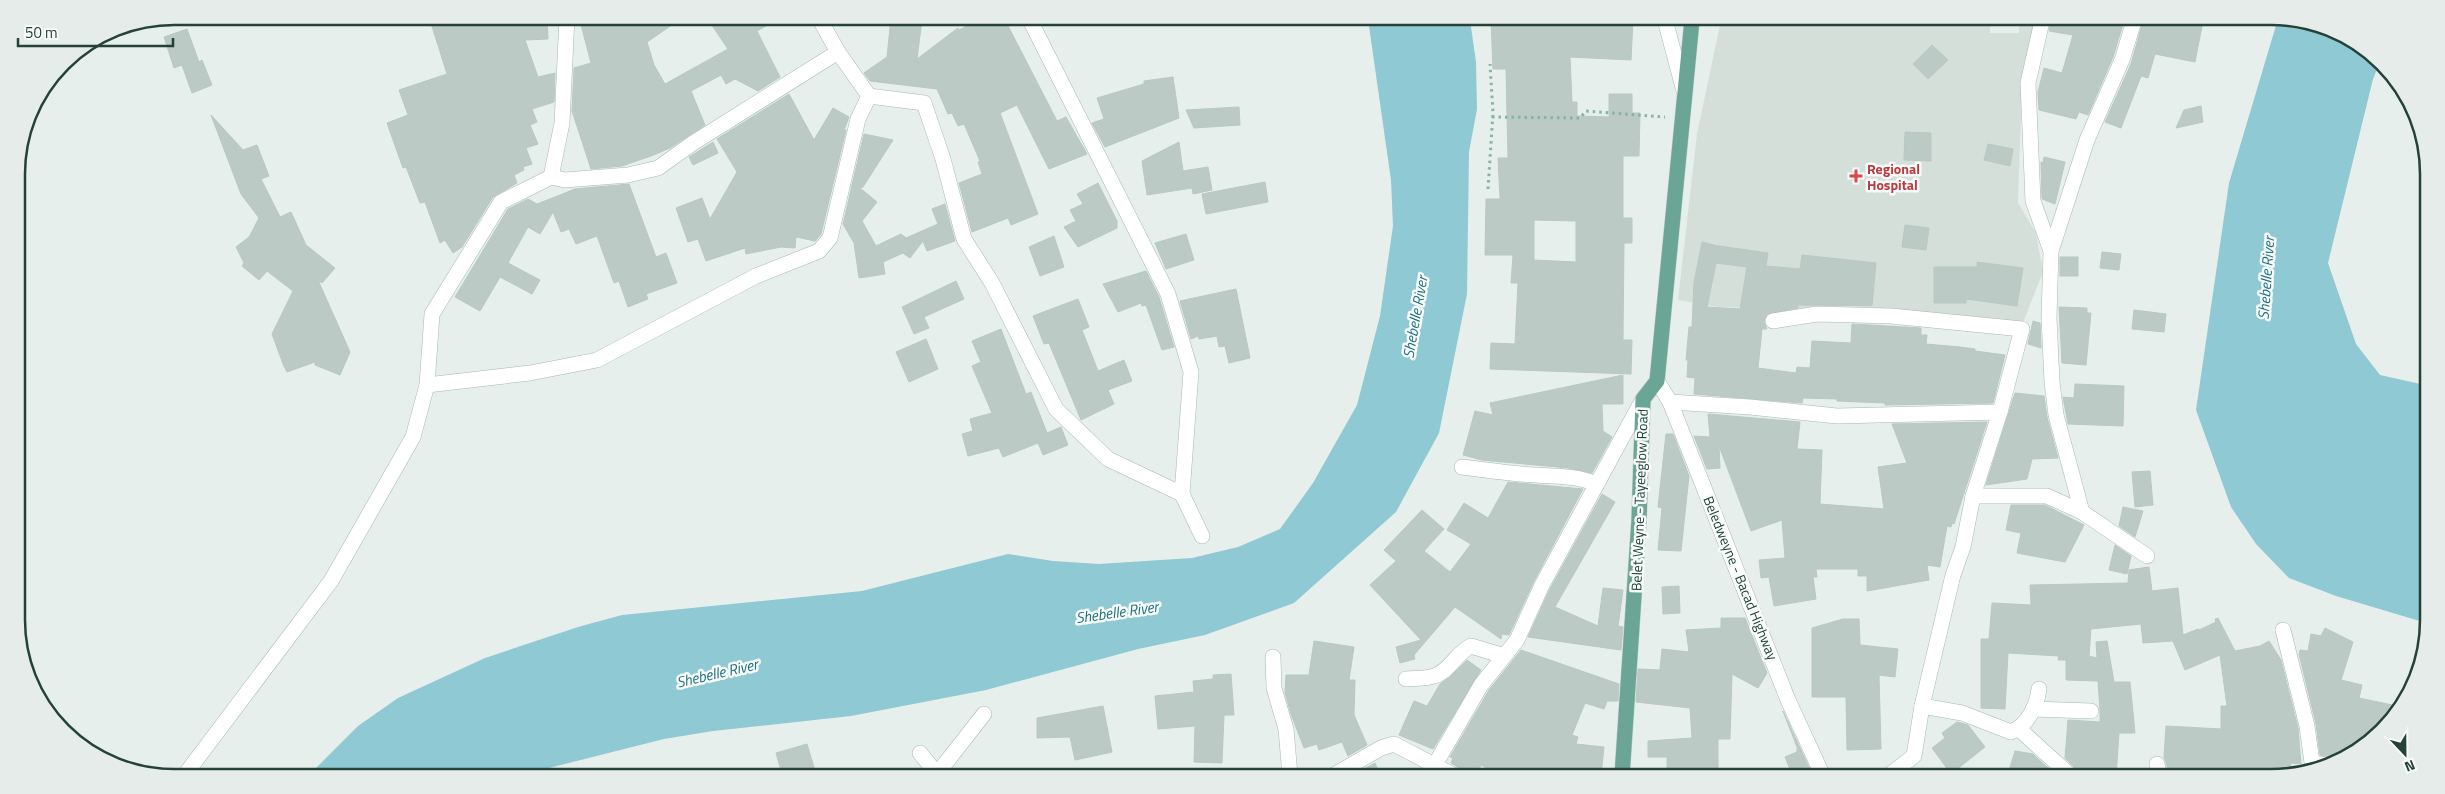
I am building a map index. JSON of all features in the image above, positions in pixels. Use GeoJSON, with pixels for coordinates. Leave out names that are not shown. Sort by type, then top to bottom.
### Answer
{"type":"FeatureCollection","features":[{"type":"Feature","properties":{"kind":"main road"},"geometry":{"type":"LineString","coordinates":[[1657,381],[1692,25]]}},
{"type":"Feature","properties":{"kind":"main road","name":"Belet Weyne - Tayeeglow Road"},"geometry":{"type":"LineString","coordinates":[[1622,769],[1639,520],[1643,399],[1657,381]]}},
{"type":"Feature","properties":{"kind":"street"},"geometry":{"type":"LineString","coordinates":[[552,177],[562,123],[567,25]]}},
{"type":"Feature","properties":{"kind":"street"},"geometry":{"type":"LineString","coordinates":[[823,25],[838,52],[870,96],[924,103],[943,159],[964,239],[992,283],[1056,409],[1108,459],[1182,494]]}},
{"type":"Feature","properties":{"kind":"street"},"geometry":{"type":"LineString","coordinates":[[1032,25],[1168,294],[1191,372],[1182,494],[1202,536]]}},
{"type":"Feature","properties":{"kind":"street"},"geometry":{"type":"LineString","coordinates":[[1666,25],[1685,95]]}},
{"type":"Feature","properties":{"kind":"street"},"geometry":{"type":"LineString","coordinates":[[2041,25],[2028,83],[2033,201],[2052,251]]}},
{"type":"Feature","properties":{"kind":"street"},"geometry":{"type":"LineString","coordinates":[[2082,512],[2056,415],[2052,382],[2049,318],[2052,251],[2087,140],[2122,60],[2133,25]]}},
{"type":"Feature","properties":{"kind":"street"},"geometry":{"type":"LineString","coordinates":[[189,769],[330,581],[413,436],[427,385],[432,314],[501,202],[552,177],[565,180],[628,175],[658,168],[693,143],[838,52]]}},
{"type":"Feature","properties":{"kind":"street"},"geometry":{"type":"LineString","coordinates":[[427,385],[530,374],[597,360],[756,276],[819,251],[830,238],[858,119],[870,96]]}},
{"type":"Feature","properties":{"kind":"street"},"geometry":{"type":"LineString","coordinates":[[1773,321],[1818,314],[1891,316],[2022,329],[2000,412],[1973,496],[1963,547],[1953,575],[1922,706],[1914,756],[1897,769]]}},
{"type":"Feature","properties":{"kind":"street","name":"Beledweyne - Bacad Highway"},"geometry":{"type":"LineString","coordinates":[[1657,381],[1670,402],[1788,700],[1820,769]]}},
{"type":"Feature","properties":{"kind":"street"},"geometry":{"type":"LineString","coordinates":[[1433,769],[1481,685],[1517,640],[1542,584],[1643,399]]}},
{"type":"Feature","properties":{"kind":"street"},"geometry":{"type":"LineString","coordinates":[[1670,402],[1750,407],[1837,416],[2000,412]]}},
{"type":"Feature","properties":{"kind":"street"},"geometry":{"type":"LineString","coordinates":[[1462,467],[1538,476],[1566,475],[1598,484]]}},
{"type":"Feature","properties":{"kind":"street"},"geometry":{"type":"LineString","coordinates":[[1973,496],[2047,496],[2082,512],[2147,556]]}},
{"type":"Feature","properties":{"kind":"street"},"geometry":{"type":"LineString","coordinates":[[2283,630],[2305,716],[2313,763]]}},
{"type":"Feature","properties":{"kind":"street"},"geometry":{"type":"LineString","coordinates":[[1406,679],[1434,676],[1442,672],[1462,650],[1471,646],[1504,656]]}},
{"type":"Feature","properties":{"kind":"street"},"geometry":{"type":"LineString","coordinates":[[1272,658],[1274,688],[1286,729],[1289,769]]}},
{"type":"Feature","properties":{"kind":"street"},"geometry":{"type":"LineString","coordinates":[[1922,706],[1962,713],[2011,732],[2019,729],[2034,709],[2039,689]]}},
{"type":"Feature","properties":{"kind":"street"},"geometry":{"type":"LineString","coordinates":[[2034,709],[2091,712]]}},
{"type":"Feature","properties":{"kind":"street"},"geometry":{"type":"LineString","coordinates":[[941,769],[984,714]]}},
{"type":"Feature","properties":{"kind":"street"},"geometry":{"type":"LineString","coordinates":[[2019,729],[2063,769]]}},
{"type":"Feature","properties":{"kind":"street"},"geometry":{"type":"LineString","coordinates":[[1344,769],[1381,748],[1394,744],[1429,769]]}},
{"type":"Feature","properties":{"kind":"street"},"geometry":{"type":"LineString","coordinates":[[920,753],[933,769]]}},
{"type":"Feature","properties":{"kind":"path"},"geometry":{"type":"LineString","coordinates":[[1488,189],[1493,113],[1490,64]]}},
{"type":"Feature","properties":{"kind":"path"},"geometry":{"type":"LineString","coordinates":[[1492,117],[1580,118],[1586,111],[1683,118]]}},
{"type":"Feature","properties":{"kind":"shaded area","name":"Regional Hospital"},"geometry":{"type":"Polygon","coordinates":[[[1720,25],[1990,25],[1990,33],[2019,33],[2019,25],[2040,25],[2022,80],[2018,203],[2036,233],[2043,272],[2022,325],[1803,309],[1718,307],[1678,300],[1697,134],[1720,25]],[[1702,242],[1694,282],[1711,285],[1719,245],[1702,242]],[[1721,247],[1764,279],[1768,253],[1721,247]],[[1832,259],[1822,273],[1820,307],[1872,311],[1876,263],[1832,259]],[[1977,262],[1972,300],[2017,306],[2023,268],[1977,262]],[[1781,267],[1779,301],[1794,302],[1796,269],[1781,267]],[[1934,267],[1934,303],[1966,303],[1966,267],[1934,267]]]}},
{"type":"Feature","properties":{"kind":"water","name":"Shebelle River"},"geometry":{"type":"Polygon","coordinates":[[[1369,25],[1471,25],[1476,62],[1477,109],[1469,152],[1467,294],[1439,433],[1396,512],[1294,603],[1205,635],[1138,649],[986,690],[851,716],[713,731],[664,739],[545,769],[315,769],[358,726],[398,698],[485,658],[578,627],[622,615],[862,591],[1008,554],[1053,561],[1099,564],[1192,558],[1238,547],[1280,529],[1313,483],[1357,405],[1380,316],[1393,226],[1391,180],[1369,25]]]}},
{"type":"Feature","properties":{"kind":"water","name":"Shebelle River"},"geometry":{"type":"Polygon","coordinates":[[[2276,25],[2291,26],[2328,36],[2362,56],[2377,70],[2328,263],[2356,344],[2380,375],[2420,384],[2420,621],[2336,596],[2289,578],[2256,544],[2231,507],[2196,410],[2229,183],[2276,25]]]}},
{"type":"Feature","properties":{"kind":"building"},"geometry":{"type":"Polygon","coordinates":[[[432,25],[547,25],[548,39],[525,40],[538,77],[555,73],[554,102],[532,109],[537,122],[530,125],[538,144],[526,148],[532,164],[523,167],[524,170],[514,175],[517,183],[493,197],[462,247],[453,253],[445,240],[440,243],[425,202],[420,203],[406,167],[403,168],[387,123],[408,115],[399,90],[447,74],[432,25]]]}},
{"type":"Feature","properties":{"kind":"building"},"geometry":{"type":"Polygon","coordinates":[[[581,25],[672,25],[647,42],[654,65],[665,84],[728,49],[712,25],[768,25],[757,31],[780,77],[758,91],[735,79],[726,84],[721,75],[691,91],[705,125],[670,148],[651,156],[622,166],[591,169],[572,111],[574,68],[591,63],[581,25]]]}},
{"type":"Feature","properties":{"kind":"building"},"geometry":{"type":"Polygon","coordinates":[[[890,25],[921,25],[917,59],[958,28],[959,30],[969,25],[1008,25],[1057,121],[1066,117],[1087,154],[1049,169],[1017,105],[1000,113],[1038,214],[1011,225],[1008,218],[972,232],[959,183],[982,174],[978,162],[980,161],[964,124],[958,126],[952,113],[948,114],[937,89],[870,81],[864,73],[887,57],[890,25]]]}},
{"type":"Feature","properties":{"kind":"building"},"geometry":{"type":"Polygon","coordinates":[[[1491,25],[1633,25],[1631,60],[1570,57],[1572,102],[1577,102],[1577,116],[1609,117],[1609,94],[1632,94],[1632,113],[1640,113],[1639,156],[1623,156],[1623,218],[1632,218],[1632,243],[1624,243],[1623,340],[1632,340],[1631,374],[1490,369],[1491,343],[1515,344],[1518,283],[1511,283],[1513,255],[1485,255],[1486,199],[1500,199],[1498,158],[1508,158],[1506,69],[1493,69],[1491,25]],[[1534,220],[1534,260],[1576,262],[1576,221],[1534,220]]]}},
{"type":"Feature","properties":{"kind":"building"},"geometry":{"type":"Polygon","coordinates":[[[2050,25],[2123,25],[2113,57],[2088,115],[2079,112],[2076,119],[2039,110],[2038,92],[2044,68],[2062,73],[2073,35],[2049,31],[2050,25]]]}},
{"type":"Feature","properties":{"kind":"building"},"geometry":{"type":"Polygon","coordinates":[[[2142,25],[2202,25],[2195,62],[2155,54],[2148,78],[2141,76],[2121,128],[2105,122],[2131,64],[2142,25]]]}},
{"type":"Feature","properties":{"kind":"building"},"geometry":{"type":"Polygon","coordinates":[[[187,29],[199,62],[202,60],[212,85],[192,93],[182,65],[174,68],[164,37],[187,29]]]}},
{"type":"Feature","properties":{"kind":"building"},"geometry":{"type":"Polygon","coordinates":[[[1932,45],[1948,60],[1928,79],[1913,64],[1932,45]]]}},
{"type":"Feature","properties":{"kind":"building"},"geometry":{"type":"Polygon","coordinates":[[[1173,77],[1179,118],[1105,147],[1092,123],[1104,119],[1097,98],[1144,84],[1144,81],[1173,77]]]}},
{"type":"Feature","properties":{"kind":"building"},"geometry":{"type":"Polygon","coordinates":[[[789,94],[814,140],[833,108],[849,117],[844,130],[846,130],[821,234],[815,241],[796,237],[795,248],[781,247],[746,254],[745,248],[706,261],[698,239],[688,242],[676,208],[702,198],[710,219],[737,172],[717,139],[789,94]]]}},
{"type":"Feature","properties":{"kind":"building"},"geometry":{"type":"Polygon","coordinates":[[[2201,106],[2203,122],[2176,128],[2184,110],[2201,106]]]}},
{"type":"Feature","properties":{"kind":"building"},"geometry":{"type":"Polygon","coordinates":[[[1239,107],[1240,125],[1194,128],[1186,110],[1239,107]]]}},
{"type":"Feature","properties":{"kind":"building"},"geometry":{"type":"Polygon","coordinates":[[[211,115],[243,150],[257,145],[269,176],[261,179],[280,217],[291,212],[306,245],[335,268],[322,283],[318,280],[350,352],[340,375],[315,365],[315,362],[287,372],[283,364],[272,334],[293,291],[267,271],[259,280],[242,266],[244,263],[236,247],[249,237],[259,218],[241,194],[211,115]]]}},
{"type":"Feature","properties":{"kind":"building"},"geometry":{"type":"Polygon","coordinates":[[[1905,132],[1931,133],[1931,161],[1904,160],[1905,132]]]}},
{"type":"Feature","properties":{"kind":"building"},"geometry":{"type":"Polygon","coordinates":[[[864,134],[893,140],[863,187],[860,188],[877,202],[862,221],[876,246],[901,234],[906,238],[938,224],[932,209],[945,204],[955,241],[927,251],[923,241],[910,258],[903,253],[883,262],[885,274],[859,278],[854,243],[843,224],[864,134]]]}},
{"type":"Feature","properties":{"kind":"building"},"geometry":{"type":"Polygon","coordinates":[[[713,142],[718,153],[693,165],[689,157],[713,142]]]}},
{"type":"Feature","properties":{"kind":"building"},"geometry":{"type":"Polygon","coordinates":[[[1179,142],[1183,171],[1208,167],[1212,190],[1193,194],[1192,188],[1147,195],[1142,161],[1179,142]]]}},
{"type":"Feature","properties":{"kind":"building"},"geometry":{"type":"Polygon","coordinates":[[[1988,144],[2013,149],[2010,166],[1984,160],[1988,144]]]}},
{"type":"Feature","properties":{"kind":"building"},"geometry":{"type":"Polygon","coordinates":[[[2044,157],[2065,162],[2055,204],[2042,199],[2041,162],[2043,163],[2044,157]]]}},
{"type":"Feature","properties":{"kind":"building"},"geometry":{"type":"Polygon","coordinates":[[[1265,182],[1268,202],[1206,214],[1202,194],[1265,182]]]}},
{"type":"Feature","properties":{"kind":"building"},"geometry":{"type":"Polygon","coordinates":[[[1098,183],[1117,221],[1117,228],[1078,247],[1064,227],[1076,221],[1070,210],[1083,204],[1077,194],[1098,183]]]}},
{"type":"Feature","properties":{"kind":"building"},"geometry":{"type":"Polygon","coordinates":[[[629,184],[656,257],[666,253],[677,283],[646,294],[648,299],[628,307],[619,281],[614,283],[597,236],[576,244],[569,229],[561,232],[553,212],[540,234],[528,227],[508,263],[540,280],[532,294],[500,277],[480,311],[455,297],[508,209],[528,199],[537,204],[575,189],[629,184]]]}},
{"type":"Feature","properties":{"kind":"building"},"geometry":{"type":"Polygon","coordinates":[[[1905,225],[1929,228],[1926,250],[1902,247],[1905,225]]]}},
{"type":"Feature","properties":{"kind":"building"},"geometry":{"type":"Polygon","coordinates":[[[1186,234],[1194,260],[1166,269],[1155,243],[1186,234]]]}},
{"type":"Feature","properties":{"kind":"building"},"geometry":{"type":"Polygon","coordinates":[[[1054,236],[1064,267],[1040,276],[1029,247],[1054,236]]]}},
{"type":"Feature","properties":{"kind":"building"},"geometry":{"type":"Polygon","coordinates":[[[1702,242],[1768,253],[1766,266],[1800,269],[1802,255],[1876,263],[1872,306],[1798,305],[1798,308],[1767,314],[1764,322],[1767,329],[1762,329],[1758,368],[1796,373],[1797,367],[1810,368],[1812,341],[1851,343],[1852,324],[1921,328],[1921,335],[1927,335],[1926,344],[1975,349],[1975,351],[2005,355],[1993,403],[1885,405],[1885,403],[1803,398],[1802,403],[1694,394],[1695,378],[1687,377],[1688,360],[1686,360],[1689,327],[1692,327],[1694,282],[1702,242]],[[1716,263],[1707,307],[1740,309],[1747,267],[1716,263]]]}},
{"type":"Feature","properties":{"kind":"building"},"geometry":{"type":"Polygon","coordinates":[[[2102,252],[2121,254],[2119,270],[2100,268],[2102,252]]]}},
{"type":"Feature","properties":{"kind":"building"},"geometry":{"type":"Polygon","coordinates":[[[2060,257],[2078,257],[2078,276],[2060,276],[2060,257]]]}},
{"type":"Feature","properties":{"kind":"building"},"geometry":{"type":"Polygon","coordinates":[[[1977,262],[2023,268],[2017,306],[1966,299],[1966,303],[1934,303],[1934,267],[1977,267],[1977,262]]]}},
{"type":"Feature","properties":{"kind":"building"},"geometry":{"type":"Polygon","coordinates":[[[1146,271],[1159,297],[1174,347],[1162,350],[1146,305],[1142,306],[1141,303],[1118,312],[1103,284],[1146,271]]]}},
{"type":"Feature","properties":{"kind":"building"},"geometry":{"type":"Polygon","coordinates":[[[956,281],[964,299],[924,317],[929,328],[914,334],[902,307],[956,281]]]}},
{"type":"Feature","properties":{"kind":"building"},"geometry":{"type":"Polygon","coordinates":[[[1236,289],[1250,358],[1229,363],[1225,346],[1219,347],[1217,336],[1199,339],[1198,336],[1191,339],[1180,301],[1236,289]]]}},
{"type":"Feature","properties":{"kind":"building"},"geometry":{"type":"Polygon","coordinates":[[[1078,299],[1089,327],[1082,330],[1098,371],[1124,360],[1132,381],[1108,390],[1114,404],[1081,420],[1049,343],[1044,344],[1033,316],[1078,299]]]}},
{"type":"Feature","properties":{"kind":"building"},"geometry":{"type":"Polygon","coordinates":[[[2059,307],[2087,308],[2087,313],[2091,313],[2086,365],[2062,363],[2059,307]]]}},
{"type":"Feature","properties":{"kind":"building"},"geometry":{"type":"Polygon","coordinates":[[[2134,310],[2166,314],[2164,332],[2132,329],[2134,310]]]}},
{"type":"Feature","properties":{"kind":"building"},"geometry":{"type":"Polygon","coordinates":[[[2033,321],[2040,323],[2041,348],[2028,344],[2033,321]]]}},
{"type":"Feature","properties":{"kind":"building"},"geometry":{"type":"Polygon","coordinates":[[[1001,329],[1026,394],[1031,392],[1047,433],[1061,427],[1068,445],[1043,455],[1038,443],[1003,457],[999,448],[968,456],[962,434],[973,431],[970,419],[992,413],[972,366],[981,362],[972,341],[1001,329]]]}},
{"type":"Feature","properties":{"kind":"building"},"geometry":{"type":"Polygon","coordinates":[[[926,339],[938,369],[909,382],[896,352],[926,339]]]}},
{"type":"Feature","properties":{"kind":"building"},"geometry":{"type":"Polygon","coordinates":[[[1623,375],[1623,404],[1602,404],[1603,431],[1612,437],[1592,473],[1568,468],[1482,460],[1463,455],[1475,411],[1493,415],[1490,403],[1623,375]]]}},
{"type":"Feature","properties":{"kind":"building"},"geometry":{"type":"Polygon","coordinates":[[[2075,384],[2124,386],[2123,426],[2068,424],[2063,397],[2074,398],[2075,384]]]}},
{"type":"Feature","properties":{"kind":"building"},"geometry":{"type":"Polygon","coordinates":[[[2015,393],[2044,396],[2047,417],[2058,458],[2032,459],[2027,479],[1986,485],[2015,393]]]}},
{"type":"Feature","properties":{"kind":"building"},"geometry":{"type":"Polygon","coordinates":[[[1708,414],[1800,422],[1797,449],[1822,450],[1820,504],[1884,509],[1878,467],[1907,463],[1892,424],[1987,422],[1954,524],[1952,523],[1951,527],[1947,526],[1940,567],[1927,565],[1929,580],[1867,591],[1867,576],[1858,576],[1858,569],[1816,569],[1817,577],[1813,577],[1816,599],[1774,606],[1769,577],[1761,578],[1759,560],[1785,558],[1782,520],[1751,531],[1719,446],[1720,468],[1707,469],[1694,436],[1710,437],[1708,414]]]}},
{"type":"Feature","properties":{"kind":"building"},"geometry":{"type":"Polygon","coordinates":[[[1666,434],[1673,434],[1689,476],[1681,551],[1658,550],[1662,508],[1658,507],[1666,434]]]}},
{"type":"Feature","properties":{"kind":"building"},"geometry":{"type":"Polygon","coordinates":[[[2150,471],[2153,505],[2135,507],[2132,472],[2150,471]]]}},
{"type":"Feature","properties":{"kind":"building"},"geometry":{"type":"Polygon","coordinates":[[[1508,482],[1583,489],[1534,581],[1509,635],[1502,634],[1501,639],[1455,607],[1414,655],[1415,659],[1400,663],[1396,647],[1421,640],[1370,585],[1396,561],[1384,550],[1422,510],[1444,529],[1424,551],[1450,572],[1471,544],[1447,530],[1464,503],[1488,518],[1508,482]]]}},
{"type":"Feature","properties":{"kind":"building"},"geometry":{"type":"Polygon","coordinates":[[[1602,494],[1615,502],[1555,607],[1598,626],[1603,588],[1623,590],[1618,626],[1623,627],[1621,650],[1528,637],[1550,589],[1602,494]]]}},
{"type":"Feature","properties":{"kind":"building"},"geometry":{"type":"Polygon","coordinates":[[[2011,505],[2045,505],[2084,525],[2065,562],[2017,553],[2021,533],[2006,530],[2011,505]]]}},
{"type":"Feature","properties":{"kind":"building"},"geometry":{"type":"Polygon","coordinates":[[[2123,507],[2143,511],[2135,537],[2119,526],[2123,507]]]}},
{"type":"Feature","properties":{"kind":"building"},"geometry":{"type":"Polygon","coordinates":[[[2115,545],[2131,556],[2127,574],[2109,570],[2115,545]]]}},
{"type":"Feature","properties":{"kind":"building"},"geometry":{"type":"Polygon","coordinates":[[[2149,567],[2152,591],[2178,588],[2183,635],[2216,622],[2215,619],[2218,618],[2235,651],[2260,646],[2269,641],[2281,660],[2298,728],[2301,764],[2291,763],[2290,768],[2281,769],[2168,769],[2164,757],[2166,726],[2221,729],[2221,706],[2227,706],[2220,655],[2185,670],[2173,641],[2143,643],[2141,624],[2091,629],[2089,656],[2097,658],[2096,642],[2107,641],[2114,682],[2130,682],[2135,733],[2119,733],[2117,769],[2076,769],[2065,758],[2068,720],[2100,722],[2100,711],[2098,681],[2066,680],[2066,660],[2058,660],[2059,656],[2008,653],[2005,709],[1981,708],[1981,639],[1989,639],[1992,603],[2031,605],[2030,585],[2128,583],[2129,570],[2149,567]]]}},
{"type":"Feature","properties":{"kind":"building"},"geometry":{"type":"Polygon","coordinates":[[[1679,586],[1680,613],[1663,614],[1662,587],[1679,586]]]}},
{"type":"Feature","properties":{"kind":"building"},"geometry":{"type":"Polygon","coordinates":[[[1721,618],[1745,618],[1767,673],[1758,688],[1732,674],[1730,739],[1718,739],[1718,769],[1667,769],[1667,757],[1648,757],[1648,741],[1692,738],[1690,708],[1636,702],[1638,669],[1660,670],[1662,649],[1689,652],[1686,630],[1721,628],[1721,618]]]}},
{"type":"Feature","properties":{"kind":"building"},"geometry":{"type":"Polygon","coordinates":[[[1843,619],[1859,619],[1860,645],[1898,649],[1895,677],[1879,675],[1881,749],[1847,750],[1846,697],[1812,697],[1812,628],[1843,619]]]}},
{"type":"Feature","properties":{"kind":"building"},"geometry":{"type":"Polygon","coordinates":[[[2325,628],[2353,642],[2341,680],[2362,685],[2359,698],[2393,705],[2362,738],[2330,757],[2320,755],[2316,724],[2299,654],[2300,650],[2308,651],[2311,634],[2321,636],[2325,628]]]}},
{"type":"Feature","properties":{"kind":"building"},"geometry":{"type":"Polygon","coordinates":[[[1314,641],[1354,647],[1349,680],[1355,680],[1354,715],[1367,745],[1348,756],[1342,742],[1319,750],[1317,744],[1304,748],[1291,714],[1285,693],[1286,675],[1309,675],[1314,641]]]}},
{"type":"Feature","properties":{"kind":"building"},"geometry":{"type":"Polygon","coordinates":[[[1521,650],[1619,684],[1618,701],[1607,701],[1604,709],[1585,703],[1572,735],[1578,737],[1576,744],[1604,747],[1602,769],[1489,769],[1481,765],[1479,769],[1461,769],[1451,763],[1453,758],[1450,757],[1489,690],[1521,650]]]}},
{"type":"Feature","properties":{"kind":"building"},"geometry":{"type":"Polygon","coordinates":[[[1467,660],[1481,670],[1433,749],[1399,735],[1414,701],[1427,706],[1440,684],[1467,660]]]}},
{"type":"Feature","properties":{"kind":"building"},"geometry":{"type":"Polygon","coordinates":[[[1231,674],[1234,715],[1224,715],[1222,763],[1194,762],[1195,726],[1158,729],[1155,696],[1194,692],[1193,681],[1213,679],[1213,675],[1231,674]]]}},
{"type":"Feature","properties":{"kind":"building"},"geometry":{"type":"Polygon","coordinates":[[[1103,706],[1112,752],[1075,760],[1070,737],[1037,738],[1037,718],[1103,706]]]}},
{"type":"Feature","properties":{"kind":"building"},"geometry":{"type":"Polygon","coordinates":[[[1783,711],[1810,769],[1790,769],[1785,757],[1797,752],[1797,747],[1783,711]]]}},
{"type":"Feature","properties":{"kind":"building"},"geometry":{"type":"Polygon","coordinates":[[[1957,722],[1968,725],[1985,747],[1957,769],[1947,769],[1932,748],[1945,738],[1942,733],[1957,722]]]}},
{"type":"Feature","properties":{"kind":"building"},"geometry":{"type":"Polygon","coordinates":[[[807,744],[814,769],[781,769],[776,753],[807,744]]]}},
{"type":"Feature","properties":{"kind":"building"},"geometry":{"type":"Polygon","coordinates":[[[2015,751],[2033,754],[2049,769],[2009,769],[2015,751]]]}},
{"type":"Feature","properties":{"kind":"building"},"geometry":{"type":"Polygon","coordinates":[[[1375,763],[1378,769],[1364,769],[1375,763]]]}},
{"type":"Feature","properties":{"kind":"place","name":"Regional Hospital"},"geometry":{"type":"Point","coordinates":[1856,176]}}]}
